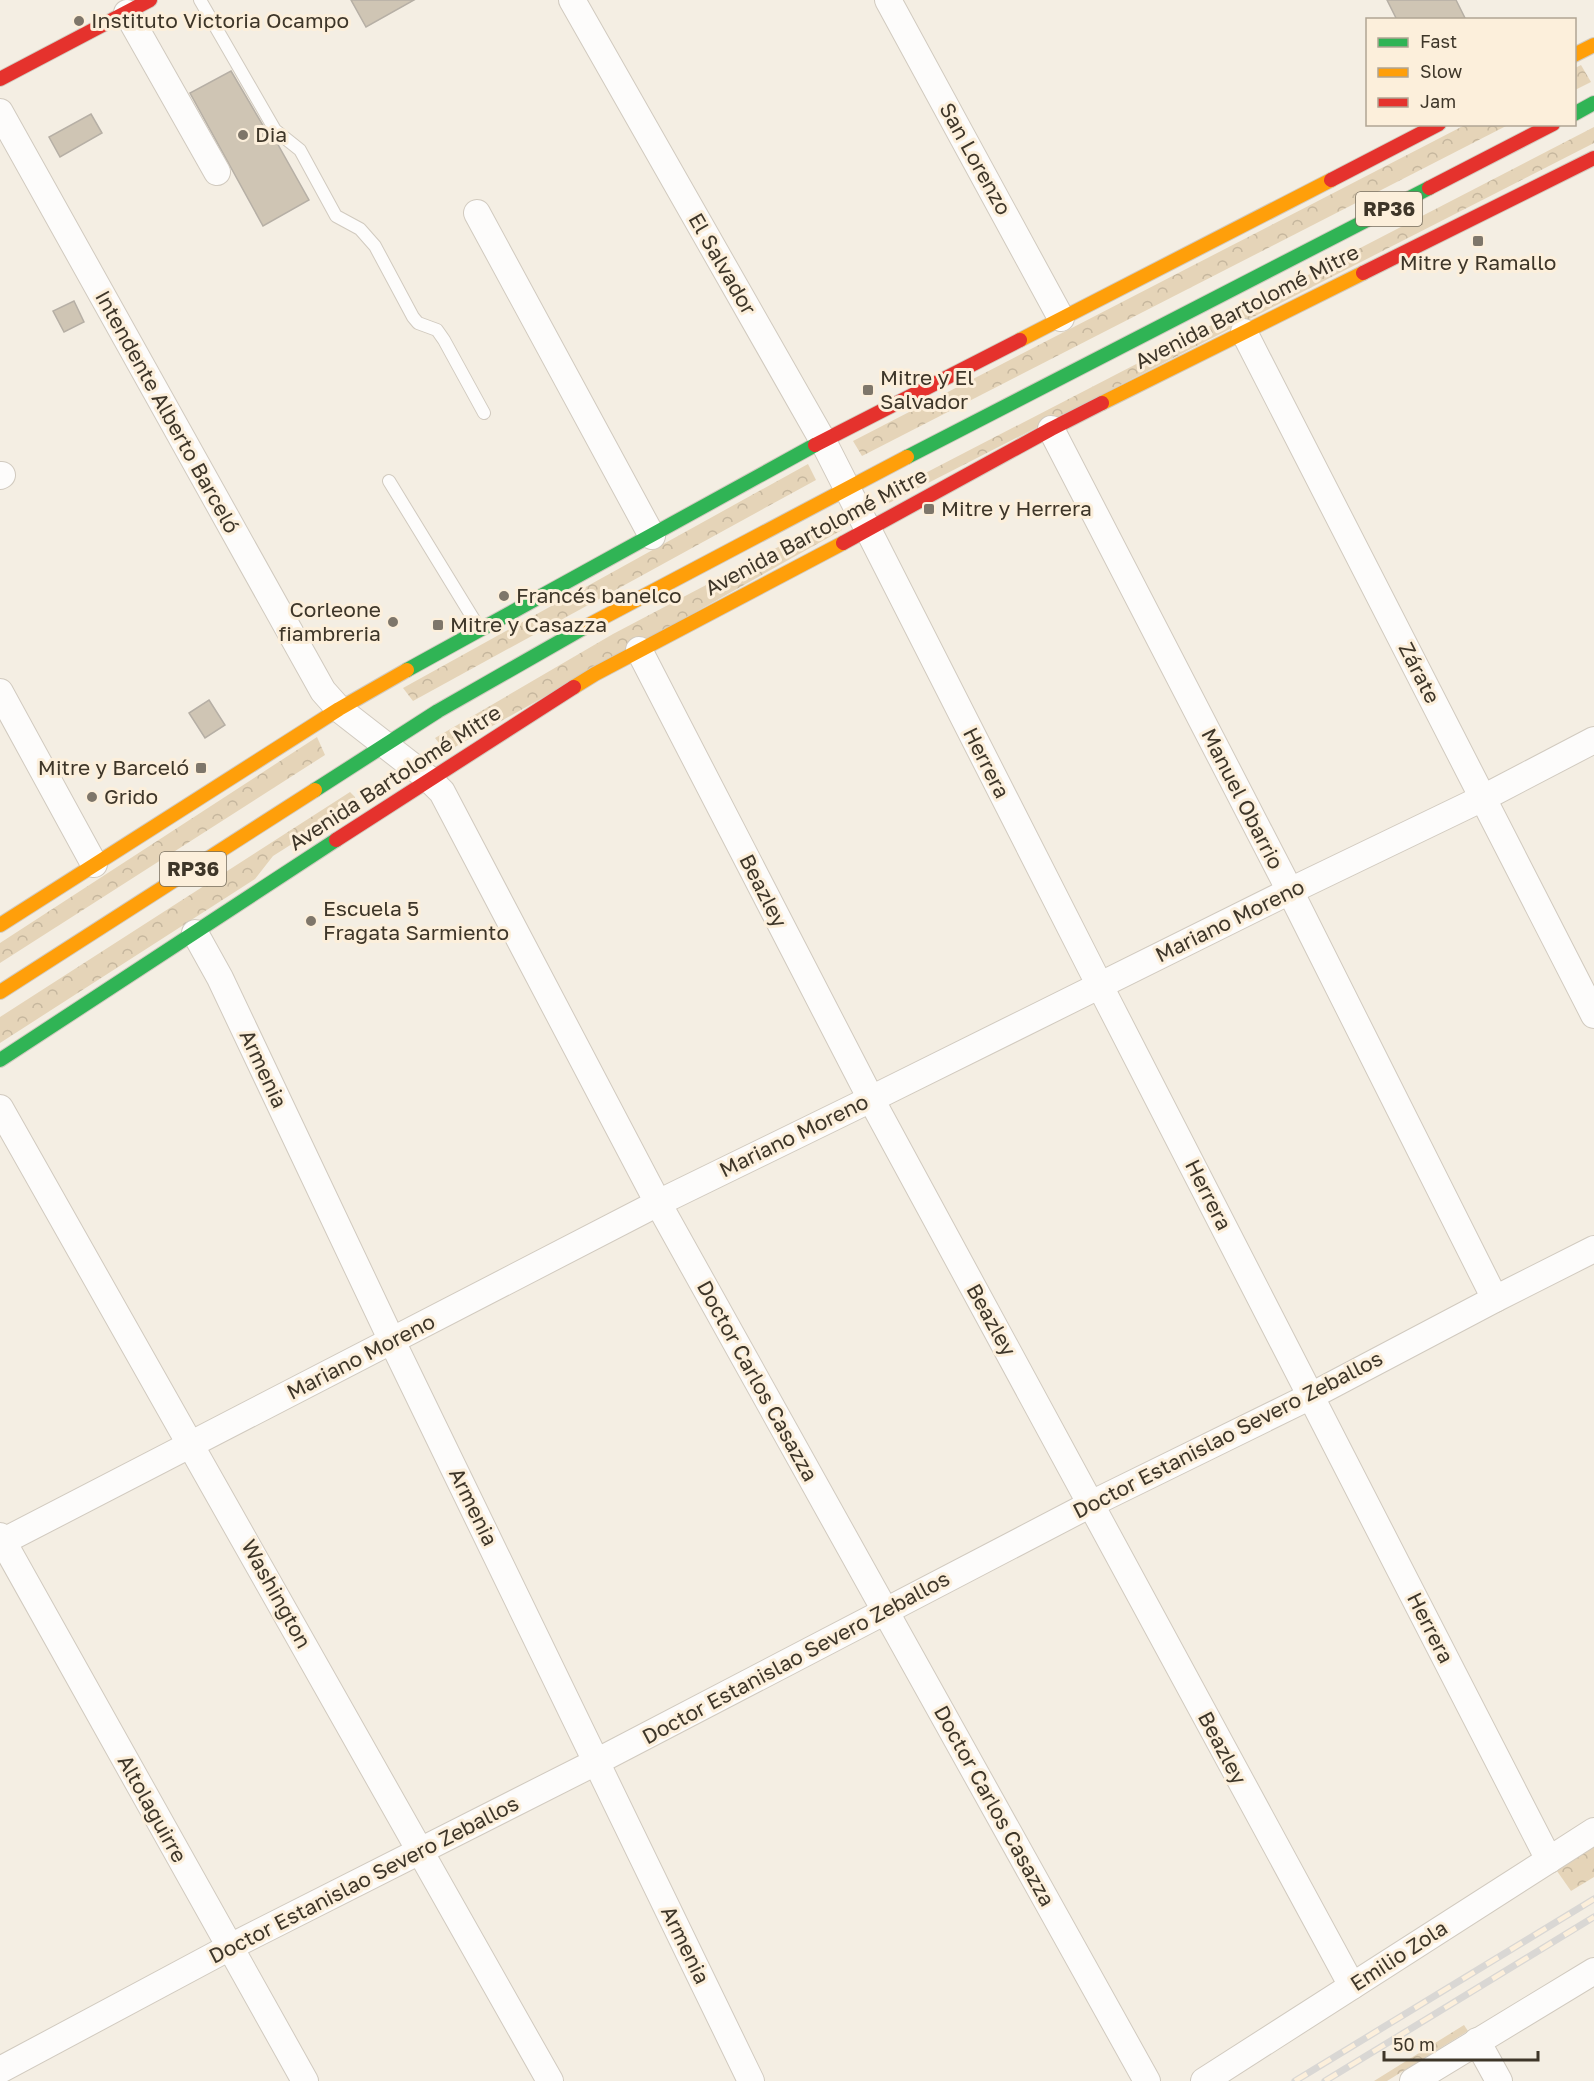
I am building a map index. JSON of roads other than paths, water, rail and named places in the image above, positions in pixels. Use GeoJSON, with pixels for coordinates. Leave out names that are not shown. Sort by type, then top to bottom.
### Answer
{"type":"FeatureCollection","features":[{"type":"Feature","properties":{"kind":"street"},"geometry":{"type":"LineString","coordinates":[[0,79],[150,0]]}},
{"type":"Feature","properties":{"kind":"street","name":"El Salvador"},"geometry":{"type":"LineString","coordinates":[[572,0],[824,441],[867,530]]}},
{"type":"Feature","properties":{"kind":"street","name":"San Lorenzo"},"geometry":{"type":"LineString","coordinates":[[888,0],[1061,318]]}},
{"type":"Feature","properties":{"kind":"street"},"geometry":{"type":"LineString","coordinates":[[127,13],[217,171]]}},
{"type":"Feature","properties":{"kind":"street"},"geometry":{"type":"LineString","coordinates":[[1576,54],[1594,45]]}},
{"type":"Feature","properties":{"kind":"street"},"geometry":{"type":"LineString","coordinates":[[1576,113],[1594,103]]}},
{"type":"Feature","properties":{"kind":"street","name":"Intendente Alberto Barceló"},"geometry":{"type":"LineString","coordinates":[[0,111],[323,691],[339,709]]}},
{"type":"Feature","properties":{"kind":"street"},"geometry":{"type":"LineString","coordinates":[[0,925],[339,709],[480,629],[824,441],[1434,126]]}},
{"type":"Feature","properties":{"kind":"street","name":"Avenida Bartolomé Mitre"},"geometry":{"type":"LineString","coordinates":[[0,992],[438,711],[609,614],[846,488],[1549,126]]}},
{"type":"Feature","properties":{"kind":"street","name":"Avenida Bartolomé Mitre"},"geometry":{"type":"LineString","coordinates":[[0,1060],[429,779],[595,674],[1052,429],[1594,158]]}},
{"type":"Feature","properties":{"kind":"street"},"geometry":{"type":"LineString","coordinates":[[477,213],[652,536]]}},
{"type":"Feature","properties":{"kind":"street","name":"Zárate"},"geometry":{"type":"LineString","coordinates":[[1244,332],[1591,1003]]}},
{"type":"Feature","properties":{"kind":"street","name":"Manuel Obarrio"},"geometry":{"type":"LineString","coordinates":[[1052,429],[1290,891],[1495,1299]]}},
{"type":"Feature","properties":{"kind":"street","name":"Herrera"},"geometry":{"type":"LineString","coordinates":[[867,530],[1549,1860]]}},
{"type":"Feature","properties":{"kind":"street","name":"Beazley"},"geometry":{"type":"LineString","coordinates":[[639,650],[871,1099],[1352,1986]]}},
{"type":"Feature","properties":{"kind":"street"},"geometry":{"type":"LineString","coordinates":[[0,692],[94,864]]}},
{"type":"Feature","properties":{"kind":"street","name":"Doctor Carlos Casazza"},"geometry":{"type":"LineString","coordinates":[[339,709],[429,779],[442,792],[658,1203],[1147,2081]]}},
{"type":"Feature","properties":{"kind":"street","name":"Mariano Moreno"},"geometry":{"type":"LineString","coordinates":[[1,1540],[658,1203],[1483,798],[1594,740]]}},
{"type":"Feature","properties":{"kind":"street","name":"Armenia"},"geometry":{"type":"LineString","coordinates":[[195,933],[220,978],[392,1341],[751,2081]]}},
{"type":"Feature","properties":{"kind":"street","name":"Washington"},"geometry":{"type":"LineString","coordinates":[[0,1108],[550,2081]]}},
{"type":"Feature","properties":{"kind":"street","name":"Doctor Estanislao Severo Zeballos"},"geometry":{"type":"LineString","coordinates":[[0,2070],[230,1947],[596,1762],[1090,1504],[1311,1396],[1594,1249]]}},
{"type":"Feature","properties":{"kind":"street","name":"Altolaguirre"},"geometry":{"type":"LineString","coordinates":[[1,1540],[305,2081]]}},
{"type":"Feature","properties":{"kind":"street","name":"Emilio Zola"},"geometry":{"type":"LineString","coordinates":[[1204,2081],[1594,1831]]}},
{"type":"Feature","properties":{"kind":"street"},"geometry":{"type":"LineString","coordinates":[[1413,2081],[1594,1971]]}},
{"type":"Feature","properties":{"kind":"street"},"geometry":{"type":"LineString","coordinates":[[1477,2041],[1499,2081]]}},
{"type":"Feature","properties":{"kind":"lane"},"geometry":{"type":"LineString","coordinates":[[200,0],[275,130],[300,150],[336,216],[360,229],[375,246],[412,317],[418,323],[437,330],[484,413]]}},
{"type":"Feature","properties":{"kind":"lane"},"geometry":{"type":"LineString","coordinates":[[389,481],[480,629]]}},
{"type":"Feature","properties":{"kind":"railway"},"geometry":{"type":"LineString","coordinates":[[1295,2081],[1594,1899]]}},
{"type":"Feature","properties":{"kind":"railway"},"geometry":{"type":"LineString","coordinates":[[1325,2081],[1594,1917]]}},
{"type":"Feature","properties":{"kind":"place","name":"Instituto Victoria Ocampo"},"geometry":{"type":"Point","coordinates":[79,21]}},
{"type":"Feature","properties":{"kind":"place","name":"Dia"},"geometry":{"type":"Point","coordinates":[243,135]}},
{"type":"Feature","properties":{"kind":"place","name":"Mitre y Ramallo"},"geometry":{"type":"Point","coordinates":[1478,241]}},
{"type":"Feature","properties":{"kind":"place","name":"Mitre y El Salvador"},"geometry":{"type":"Point","coordinates":[868,390]}},
{"type":"Feature","properties":{"kind":"place","name":"Mitre y Herrera"},"geometry":{"type":"Point","coordinates":[929,509]}},
{"type":"Feature","properties":{"kind":"place","name":"Francés banelco"},"geometry":{"type":"Point","coordinates":[504,596]}},
{"type":"Feature","properties":{"kind":"place","name":"Corleone fiambreria"},"geometry":{"type":"Point","coordinates":[393,622]}},
{"type":"Feature","properties":{"kind":"place","name":"Mitre y Casazza"},"geometry":{"type":"Point","coordinates":[438,625]}},
{"type":"Feature","properties":{"kind":"place","name":"Mitre y Barceló"},"geometry":{"type":"Point","coordinates":[201,768]}},
{"type":"Feature","properties":{"kind":"place","name":"Grido"},"geometry":{"type":"Point","coordinates":[92,797]}},
{"type":"Feature","properties":{"kind":"place","name":"Escuela 5 Fragata Sarmiento"},"geometry":{"type":"Point","coordinates":[311,921]}}]}
